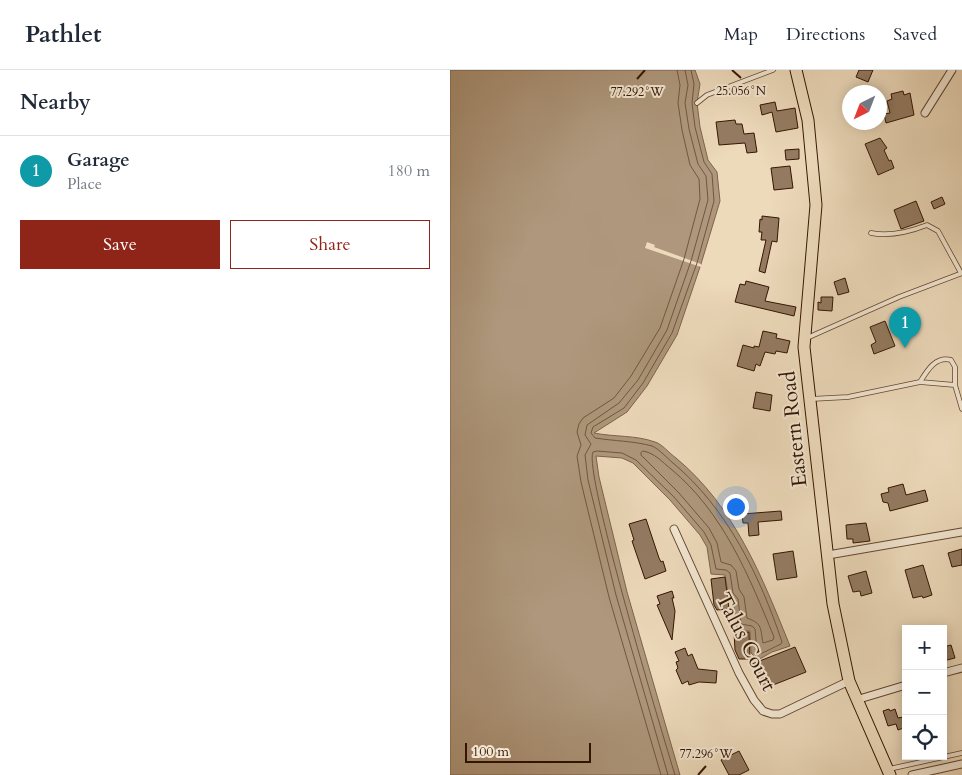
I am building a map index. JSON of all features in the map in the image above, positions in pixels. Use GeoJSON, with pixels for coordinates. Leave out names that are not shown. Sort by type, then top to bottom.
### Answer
{"type":"FeatureCollection","features":[{"type":"Feature","properties":{"kind":"highway","name":"Eastern Road"},"geometry":{"type":"LineString","coordinates":[[796,70],[808,120],[816,205],[804,347],[833,604],[849,681],[888,772]]}},
{"type":"Feature","properties":{"kind":"street"},"geometry":{"type":"LineString","coordinates":[[925,113],[952,70]]}},
{"type":"Feature","properties":{"kind":"street","name":"Talus Court"},"geometry":{"type":"LineString","coordinates":[[674,529],[728,651],[754,700],[763,710],[772,714],[780,714],[849,681]]}},
{"type":"Feature","properties":{"kind":"street"},"geometry":{"type":"LineString","coordinates":[[828,555],[962,532]]}},
{"type":"Feature","properties":{"kind":"street"},"geometry":{"type":"LineString","coordinates":[[947,672],[962,668]]}},
{"type":"Feature","properties":{"kind":"street"},"geometry":{"type":"LineString","coordinates":[[856,700],[902,686]]}},
{"type":"Feature","properties":{"kind":"street"},"geometry":{"type":"LineString","coordinates":[[912,775],[962,764]]}},
{"type":"Feature","properties":{"kind":"lane"},"geometry":{"type":"LineString","coordinates":[[697,103],[707,95],[773,70]]}},
{"type":"Feature","properties":{"kind":"lane"},"geometry":{"type":"LineString","coordinates":[[805,339],[961,273],[938,231],[926,225],[916,230],[884,236],[871,234]]}},
{"type":"Feature","properties":{"kind":"lane"},"geometry":{"type":"LineString","coordinates":[[920,382],[927,370],[935,362],[947,359],[953,362],[955,367],[955,385],[962,409]]}},
{"type":"Feature","properties":{"kind":"lane"},"geometry":{"type":"LineString","coordinates":[[810,399],[848,397],[920,382],[955,385]]}},
{"type":"Feature","properties":{"kind":"lane"},"geometry":{"type":"LineString","coordinates":[[888,772],[962,753]]}},
{"type":"Feature","properties":{"kind":"water"},"geometry":{"type":"Polygon","coordinates":[[[450,70],[695,70],[700,84],[697,103],[700,127],[708,160],[717,172],[720,201],[701,264],[677,335],[647,386],[627,412],[594,433],[640,438],[658,443],[697,477],[715,498],[745,545],[769,594],[790,646],[772,652],[758,660],[751,653],[750,631],[737,630],[733,599],[729,599],[725,575],[711,574],[707,547],[700,535],[670,500],[633,463],[622,458],[596,456],[599,477],[627,592],[680,775],[450,775],[450,70]]]}},
{"type":"Feature","properties":{"kind":"pier"},"geometry":{"type":"Polygon","coordinates":[[[647,242],[655,245],[654,247],[701,264],[701,267],[645,248],[647,242]]]}},
{"type":"Feature","properties":{"kind":"building"},"geometry":{"type":"Polygon","coordinates":[[[859,70],[873,70],[868,82],[856,77],[859,70]]]}},
{"type":"Feature","properties":{"kind":"building"},"geometry":{"type":"Polygon","coordinates":[[[903,91],[904,95],[910,93],[914,115],[887,123],[887,114],[890,113],[887,101],[892,99],[891,94],[903,91]]]}},
{"type":"Feature","properties":{"kind":"building"},"geometry":{"type":"Polygon","coordinates":[[[775,102],[777,111],[795,108],[798,128],[776,132],[772,112],[762,115],[760,105],[775,102]]]}},
{"type":"Feature","properties":{"kind":"building"},"geometry":{"type":"Polygon","coordinates":[[[735,120],[736,124],[742,124],[744,134],[754,133],[757,152],[747,153],[745,143],[719,145],[716,122],[735,120]]]}},
{"type":"Feature","properties":{"kind":"building"},"geometry":{"type":"Polygon","coordinates":[[[880,138],[887,148],[884,150],[894,168],[878,175],[865,144],[880,138]]]}},
{"type":"Feature","properties":{"kind":"building"},"geometry":{"type":"Polygon","coordinates":[[[799,149],[799,159],[786,160],[785,150],[799,149]]]}},
{"type":"Feature","properties":{"kind":"building"},"geometry":{"type":"Polygon","coordinates":[[[790,166],[793,188],[774,190],[771,168],[790,166]]]}},
{"type":"Feature","properties":{"kind":"building"},"geometry":{"type":"Polygon","coordinates":[[[942,197],[945,204],[934,209],[931,202],[942,197]]]}},
{"type":"Feature","properties":{"kind":"building"},"geometry":{"type":"Polygon","coordinates":[[[916,201],[924,221],[901,229],[894,210],[916,201]]]}},
{"type":"Feature","properties":{"kind":"building"},"geometry":{"type":"Polygon","coordinates":[[[762,216],[779,218],[777,242],[772,241],[765,273],[759,271],[766,240],[761,240],[762,232],[759,232],[762,216]]]}},
{"type":"Feature","properties":{"kind":"building"},"geometry":{"type":"Polygon","coordinates":[[[845,278],[849,292],[838,295],[834,282],[845,278]]]}},
{"type":"Feature","properties":{"kind":"building"},"geometry":{"type":"Polygon","coordinates":[[[746,281],[769,287],[765,301],[796,307],[794,316],[735,302],[740,284],[745,285],[746,281]]]}},
{"type":"Feature","properties":{"kind":"building"},"geometry":{"type":"Polygon","coordinates":[[[821,297],[833,297],[832,311],[818,310],[818,302],[821,303],[821,297]]]}},
{"type":"Feature","properties":{"kind":"building"},"geometry":{"type":"Polygon","coordinates":[[[885,321],[895,346],[874,354],[871,345],[876,342],[870,327],[885,321]]]}},
{"type":"Feature","properties":{"kind":"building"},"geometry":{"type":"Polygon","coordinates":[[[763,331],[777,334],[776,338],[790,341],[787,353],[776,351],[775,354],[765,352],[760,366],[756,364],[754,371],[737,366],[743,345],[754,348],[754,346],[759,347],[763,331]]]}},
{"type":"Feature","properties":{"kind":"building"},"geometry":{"type":"Polygon","coordinates":[[[756,392],[772,395],[770,411],[753,408],[756,392]]]}},
{"type":"Feature","properties":{"kind":"building"},"geometry":{"type":"Polygon","coordinates":[[[903,484],[906,495],[925,490],[928,501],[890,511],[888,503],[883,502],[881,494],[889,492],[888,488],[903,484]]]}},
{"type":"Feature","properties":{"kind":"building"},"geometry":{"type":"Polygon","coordinates":[[[781,511],[782,520],[758,522],[759,535],[749,536],[748,523],[743,523],[742,514],[781,511]]]}},
{"type":"Feature","properties":{"kind":"building"},"geometry":{"type":"Polygon","coordinates":[[[646,519],[659,558],[661,562],[663,561],[666,571],[645,579],[632,541],[634,540],[629,524],[646,519]]]}},
{"type":"Feature","properties":{"kind":"building"},"geometry":{"type":"Polygon","coordinates":[[[866,523],[870,541],[853,543],[853,539],[847,539],[846,525],[866,523]]]}},
{"type":"Feature","properties":{"kind":"building"},"geometry":{"type":"Polygon","coordinates":[[[962,549],[962,565],[952,567],[948,553],[962,549]]]}},
{"type":"Feature","properties":{"kind":"building"},"geometry":{"type":"Polygon","coordinates":[[[793,551],[797,577],[777,580],[773,554],[793,551]]]}},
{"type":"Feature","properties":{"kind":"building"},"geometry":{"type":"Polygon","coordinates":[[[923,565],[932,595],[923,598],[922,596],[913,598],[905,570],[923,565]]]}},
{"type":"Feature","properties":{"kind":"building"},"geometry":{"type":"Polygon","coordinates":[[[866,571],[872,593],[861,596],[860,591],[853,592],[848,576],[866,571]]]}},
{"type":"Feature","properties":{"kind":"building"},"geometry":{"type":"Polygon","coordinates":[[[725,577],[729,609],[717,610],[714,605],[711,579],[725,577]]]}},
{"type":"Feature","properties":{"kind":"building"},"geometry":{"type":"Polygon","coordinates":[[[672,591],[675,611],[672,640],[657,605],[660,604],[657,596],[672,591]]]}},
{"type":"Feature","properties":{"kind":"building"},"geometry":{"type":"Polygon","coordinates":[[[734,632],[749,632],[750,659],[739,659],[735,650],[734,632]]]}},
{"type":"Feature","properties":{"kind":"building"},"geometry":{"type":"Polygon","coordinates":[[[951,645],[955,658],[947,660],[947,646],[951,645]]]}},
{"type":"Feature","properties":{"kind":"building"},"geometry":{"type":"Polygon","coordinates":[[[795,647],[806,672],[763,689],[752,664],[795,647]]]}},
{"type":"Feature","properties":{"kind":"building"},"geometry":{"type":"Polygon","coordinates":[[[685,648],[688,656],[692,654],[698,669],[717,671],[716,683],[699,682],[689,685],[688,681],[682,684],[676,670],[678,668],[676,662],[679,661],[675,652],[685,648]]]}},
{"type":"Feature","properties":{"kind":"building"},"geometry":{"type":"Polygon","coordinates":[[[895,709],[898,718],[902,717],[902,728],[898,730],[896,724],[888,726],[883,711],[895,709]]]}},
{"type":"Feature","properties":{"kind":"building"},"geometry":{"type":"Polygon","coordinates":[[[739,751],[749,770],[739,775],[729,775],[721,760],[739,751]]]}},
{"type":"Feature","properties":{"kind":"place","name":"Garage"},"geometry":{"type":"Point","coordinates":[905,348]}}]}
